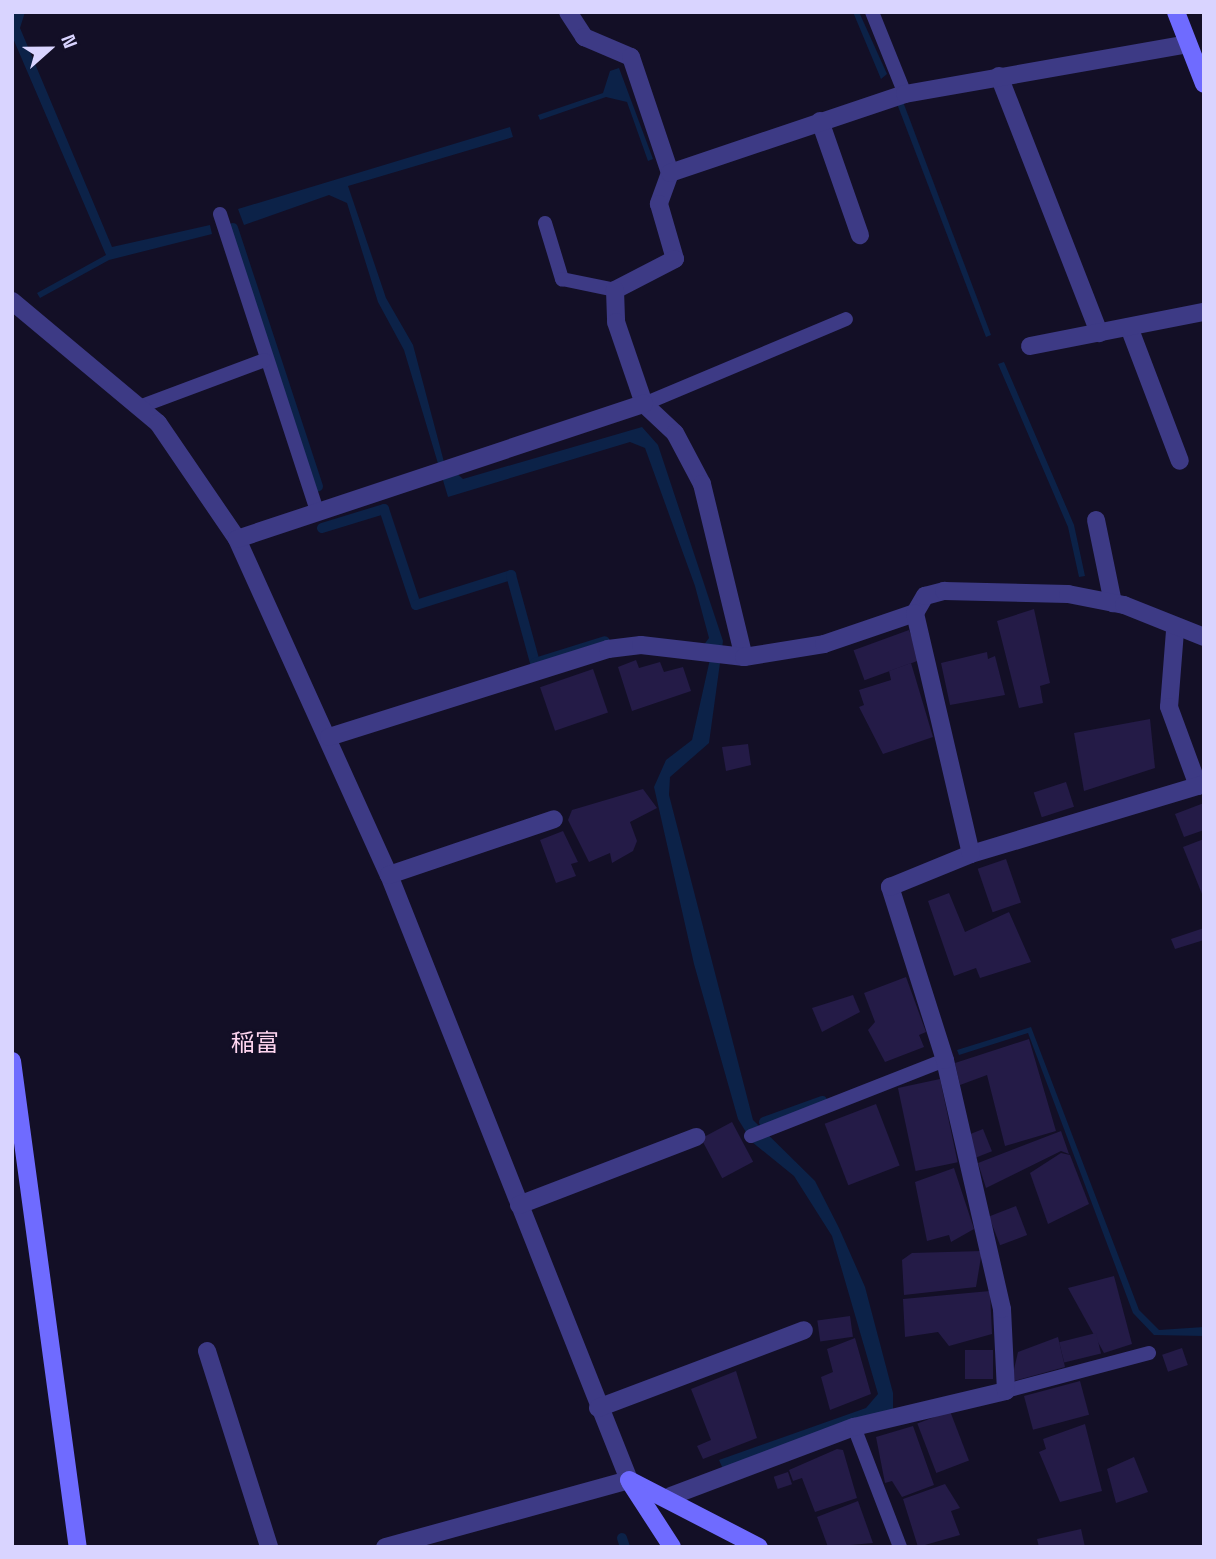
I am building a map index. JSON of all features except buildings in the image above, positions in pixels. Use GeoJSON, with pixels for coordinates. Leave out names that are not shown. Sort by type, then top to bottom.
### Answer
{"type":"FeatureCollection","features":[{"type":"Feature","properties":{"kind":"street"},"geometry":{"type":"LineString","coordinates":[[568,12],[584,37],[631,57],[670,173],[659,204],[675,259],[615,290],[627,368],[644,404],[675,433],[702,484],[744,657]]}},
{"type":"Feature","properties":{"kind":"street"},"geometry":{"type":"LineString","coordinates":[[1176,12],[1204,84]]}},
{"type":"Feature","properties":{"kind":"street"},"geometry":{"type":"LineString","coordinates":[[670,173],[905,94],[1188,44]]}},
{"type":"Feature","properties":{"kind":"street"},"geometry":{"type":"LineString","coordinates":[[999,76],[1098,333]]}},
{"type":"Feature","properties":{"kind":"street"},"geometry":{"type":"LineString","coordinates":[[820,121],[860,234]]}},
{"type":"Feature","properties":{"kind":"street"},"geometry":{"type":"LineString","coordinates":[[12,301],[139,407],[197,473],[237,539],[329,737],[389,875],[598,1408],[629,1480],[672,1547]]}},
{"type":"Feature","properties":{"kind":"street"},"geometry":{"type":"LineString","coordinates":[[1030,346],[1204,312]]}},
{"type":"Feature","properties":{"kind":"street"},"geometry":{"type":"LineString","coordinates":[[1129,327],[1180,461]]}},
{"type":"Feature","properties":{"kind":"street"},"geometry":{"type":"LineString","coordinates":[[237,539],[436,478],[644,404]]}},
{"type":"Feature","properties":{"kind":"street"},"geometry":{"type":"LineString","coordinates":[[1097,520],[1113,603]]}},
{"type":"Feature","properties":{"kind":"street"},"geometry":{"type":"LineString","coordinates":[[329,737],[608,649],[641,645],[717,656],[744,657],[824,644],[915,613],[925,596],[944,591],[1069,594],[1113,603],[1175,631],[1204,637]]}},
{"type":"Feature","properties":{"kind":"street"},"geometry":{"type":"LineString","coordinates":[[915,613],[971,855]]}},
{"type":"Feature","properties":{"kind":"street"},"geometry":{"type":"LineString","coordinates":[[671,1496],[854,1427],[1006,1391],[1002,1309],[946,1060],[890,887],[971,855],[1201,785],[1169,707],[1175,631]]}},
{"type":"Feature","properties":{"kind":"street"},"geometry":{"type":"LineString","coordinates":[[389,875],[554,819]]}},
{"type":"Feature","properties":{"kind":"street"},"geometry":{"type":"LineString","coordinates":[[12,1061],[79,1547]]}},
{"type":"Feature","properties":{"kind":"street"},"geometry":{"type":"LineString","coordinates":[[519,1205],[696,1137]]}},
{"type":"Feature","properties":{"kind":"street"},"geometry":{"type":"LineString","coordinates":[[598,1408],[804,1330]]}},
{"type":"Feature","properties":{"kind":"street"},"geometry":{"type":"LineString","coordinates":[[207,1351],[269,1547]]}},
{"type":"Feature","properties":{"kind":"street"},"geometry":{"type":"LineString","coordinates":[[385,1547],[629,1480],[671,1496],[759,1547]]}},
{"type":"Feature","properties":{"kind":"lane"},"geometry":{"type":"LineString","coordinates":[[872,12],[905,94]]}},
{"type":"Feature","properties":{"kind":"lane"},"geometry":{"type":"LineString","coordinates":[[220,214],[265,360],[318,513]]}},
{"type":"Feature","properties":{"kind":"lane"},"geometry":{"type":"LineString","coordinates":[[545,223],[562,279],[615,290]]}},
{"type":"Feature","properties":{"kind":"lane"},"geometry":{"type":"LineString","coordinates":[[644,404],[846,319]]}},
{"type":"Feature","properties":{"kind":"lane"},"geometry":{"type":"LineString","coordinates":[[139,407],[265,360]]}},
{"type":"Feature","properties":{"kind":"lane"},"geometry":{"type":"LineString","coordinates":[[751,1136],[946,1060]]}},
{"type":"Feature","properties":{"kind":"lane"},"geometry":{"type":"LineString","coordinates":[[1006,1391],[1149,1353]]}},
{"type":"Feature","properties":{"kind":"lane"},"geometry":{"type":"LineString","coordinates":[[854,1427],[900,1547]]}},
{"type":"Feature","properties":{"kind":"water"},"geometry":{"type":"Polygon","coordinates":[[[14,12],[25,12],[20,28],[112,247],[210,225],[212,234],[109,260],[40,298],[37,293],[106,255],[12,36],[14,12]]]}},
{"type":"Feature","properties":{"kind":"water"},"geometry":{"type":"Polygon","coordinates":[[[853,12],[859,12],[887,74],[881,79],[853,12]]]}},
{"type":"Feature","properties":{"kind":"water"},"geometry":{"type":"Polygon","coordinates":[[[619,68],[653,159],[648,161],[627,102],[606,97],[540,120],[538,115],[603,93],[610,71],[619,68]]]}},
{"type":"Feature","properties":{"kind":"water"},"geometry":{"type":"Polygon","coordinates":[[[902,99],[991,335],[986,337],[896,101],[902,99]]]}},
{"type":"Feature","properties":{"kind":"water"},"geometry":{"type":"Polygon","coordinates":[[[510,127],[513,137],[348,186],[386,298],[413,345],[444,462],[463,479],[642,427],[658,445],[723,641],[709,743],[670,777],[669,795],[753,1120],[815,1181],[865,1287],[893,1393],[893,1410],[723,1469],[719,1460],[866,1408],[878,1394],[832,1236],[794,1176],[752,1142],[738,1119],[694,964],[654,787],[666,760],[692,740],[712,650],[703,646],[709,638],[695,586],[645,448],[630,442],[448,497],[404,350],[378,302],[347,203],[329,195],[244,225],[238,209],[510,127]]]}},
{"type":"Feature","properties":{"kind":"water"},"geometry":{"type":"Polygon","coordinates":[[[1004,362],[1074,525],[1085,576],[1079,577],[1068,527],[998,364],[1004,362]]]}},
{"type":"Feature","properties":{"kind":"water"},"geometry":{"type":"Polygon","coordinates":[[[1031,1027],[1139,1310],[1159,1330],[1204,1327],[1204,1336],[1154,1335],[1133,1313],[1028,1033],[959,1055],[957,1050],[1031,1027]]]}},
{"type":"Feature","properties":{"kind":"waterway"},"geometry":{"type":"LineString","coordinates":[[233,228],[318,486]]}},
{"type":"Feature","properties":{"kind":"waterway"},"geometry":{"type":"LineString","coordinates":[[322,528],[384,509],[416,605],[511,575],[535,663],[605,641]]}},
{"type":"Feature","properties":{"kind":"waterway"},"geometry":{"type":"LineString","coordinates":[[764,1122],[822,1101]]}},
{"type":"Feature","properties":{"kind":"waterway"},"geometry":{"type":"LineString","coordinates":[[622,1538],[625,1547]]}},
{"type":"Feature","properties":{"kind":"district","name":"稲富"},"geometry":{"type":"Point","coordinates":[255,1043]}}]}
